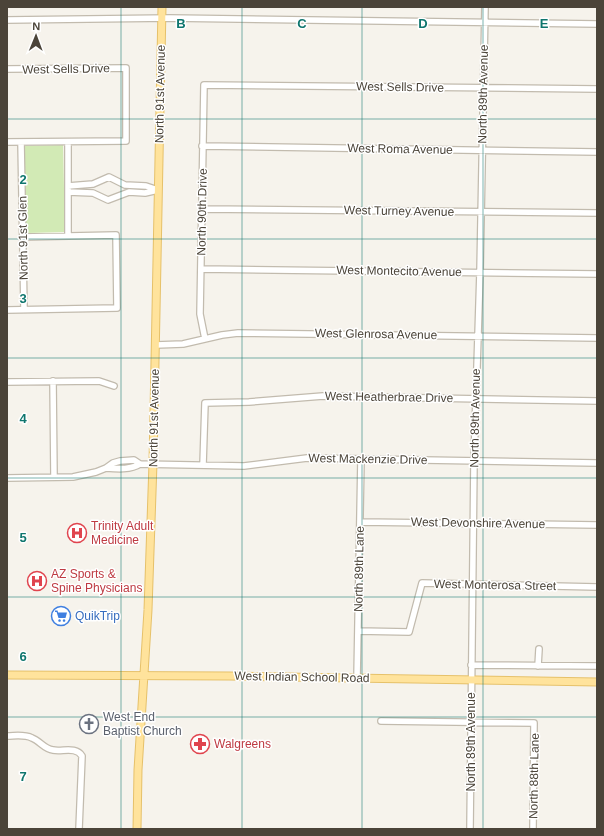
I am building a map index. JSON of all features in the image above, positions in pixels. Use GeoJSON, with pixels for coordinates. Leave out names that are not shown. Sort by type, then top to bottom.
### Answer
{"type":"FeatureCollection","features":[{"type":"Feature","properties":{"kind":"main road","name":"North 91st Avenue"},"geometry":{"type":"LineString","coordinates":[[137,829],[138,770],[148,610],[153,463],[162,7]]}},
{"type":"Feature","properties":{"kind":"main road","name":"West Indian School Road"},"geometry":{"type":"LineString","coordinates":[[7,675],[144,675],[597,682]]}},
{"type":"Feature","properties":{"kind":"street","name":"North 89th Avenue"},"geometry":{"type":"LineString","coordinates":[[470,829],[475,398],[480,272],[485,7]]}},
{"type":"Feature","properties":{"kind":"street"},"geometry":{"type":"LineString","coordinates":[[7,20],[161,18],[597,24]]}},
{"type":"Feature","properties":{"kind":"street","name":"West Sells Drive"},"geometry":{"type":"LineString","coordinates":[[7,69],[126,68],[126,141],[68,142]]}},
{"type":"Feature","properties":{"kind":"street","name":"West Sells Drive"},"geometry":{"type":"LineString","coordinates":[[204,85],[597,89]]}},
{"type":"Feature","properties":{"kind":"street","name":"North 90th Drive"},"geometry":{"type":"LineString","coordinates":[[204,85],[200,314],[205,339]]}},
{"type":"Feature","properties":{"kind":"street"},"geometry":{"type":"LineString","coordinates":[[7,142],[68,142],[68,236]]}},
{"type":"Feature","properties":{"kind":"street","name":"North 91st Glen"},"geometry":{"type":"LineString","coordinates":[[21,142],[24,310]]}},
{"type":"Feature","properties":{"kind":"street","name":"West Roma Avenue"},"geometry":{"type":"LineString","coordinates":[[202,146],[597,152]]}},
{"type":"Feature","properties":{"kind":"street"},"geometry":{"type":"LineString","coordinates":[[68,189],[97,182],[109,177],[125,185],[146,186],[158,190]]}},
{"type":"Feature","properties":{"kind":"street"},"geometry":{"type":"LineString","coordinates":[[97,182],[96,190],[98,196]]}},
{"type":"Feature","properties":{"kind":"street"},"geometry":{"type":"LineString","coordinates":[[68,189],[93,193],[108,200],[129,192],[145,193],[158,190]]}},
{"type":"Feature","properties":{"kind":"street","name":"West Turney Avenue"},"geometry":{"type":"LineString","coordinates":[[202,209],[597,213]]}},
{"type":"Feature","properties":{"kind":"street"},"geometry":{"type":"LineString","coordinates":[[7,310],[117,308],[116,235],[22,237]]}},
{"type":"Feature","properties":{"kind":"street","name":"West Montecito Avenue"},"geometry":{"type":"LineString","coordinates":[[201,269],[597,274]]}},
{"type":"Feature","properties":{"kind":"street","name":"West Glenrosa Avenue"},"geometry":{"type":"LineString","coordinates":[[156,345],[183,344],[222,334],[244,333],[597,338]]}},
{"type":"Feature","properties":{"kind":"street"},"geometry":{"type":"LineString","coordinates":[[52,381],[54,478]]}},
{"type":"Feature","properties":{"kind":"street"},"geometry":{"type":"LineString","coordinates":[[7,382],[100,381],[114,386]]}},
{"type":"Feature","properties":{"kind":"street","name":"West Heatherbrae Drive"},"geometry":{"type":"LineString","coordinates":[[203,465],[205,403],[249,402],[323,396],[597,401]]}},
{"type":"Feature","properties":{"kind":"street","name":"West Mackenzie Drive"},"geometry":{"type":"LineString","coordinates":[[7,478],[72,477],[96,472],[106,468],[115,469],[135,467],[140,464],[153,463],[244,466],[307,458],[597,463]]}},
{"type":"Feature","properties":{"kind":"street","name":"North 89th Lane"},"geometry":{"type":"LineString","coordinates":[[357,678],[361,459]]}},
{"type":"Feature","properties":{"kind":"street","name":"West Devonshire Avenue"},"geometry":{"type":"LineString","coordinates":[[360,522],[597,525]]}},
{"type":"Feature","properties":{"kind":"street","name":"West Monterosa Street"},"geometry":{"type":"LineString","coordinates":[[358,631],[409,632],[422,583],[597,587]]}},
{"type":"Feature","properties":{"kind":"street"},"geometry":{"type":"LineString","coordinates":[[538,666],[539,649]]}},
{"type":"Feature","properties":{"kind":"street"},"geometry":{"type":"LineString","coordinates":[[471,665],[597,666]]}},
{"type":"Feature","properties":{"kind":"street"},"geometry":{"type":"LineString","coordinates":[[381,720],[472,722]]}},
{"type":"Feature","properties":{"kind":"street","name":"North 88th Lane"},"geometry":{"type":"LineString","coordinates":[[472,722],[534,723],[533,829]]}},
{"type":"Feature","properties":{"kind":"street"},"geometry":{"type":"LineString","coordinates":[[7,736],[24,735],[46,748],[54,750],[74,750],[80,752],[82,756],[79,829]]}},
{"type":"Feature","properties":{"kind":"green space"},"geometry":{"type":"Polygon","coordinates":[[[63,145],[65,232],[26,233],[24,146],[63,145]]]}},
{"type":"Feature","properties":{"kind":"place","name":"Trinity Adult Medicine"},"geometry":{"type":"Point","coordinates":[77,533]}},
{"type":"Feature","properties":{"kind":"place","name":"AZ Sports & Spine Physicians"},"geometry":{"type":"Point","coordinates":[37,581]}},
{"type":"Feature","properties":{"kind":"place","name":"QuikTrip"},"geometry":{"type":"Point","coordinates":[61,616]}},
{"type":"Feature","properties":{"kind":"place","name":"West End Baptist Church"},"geometry":{"type":"Point","coordinates":[89,724]}},
{"type":"Feature","properties":{"kind":"place","name":"Walgreens"},"geometry":{"type":"Point","coordinates":[200,744]}}]}
